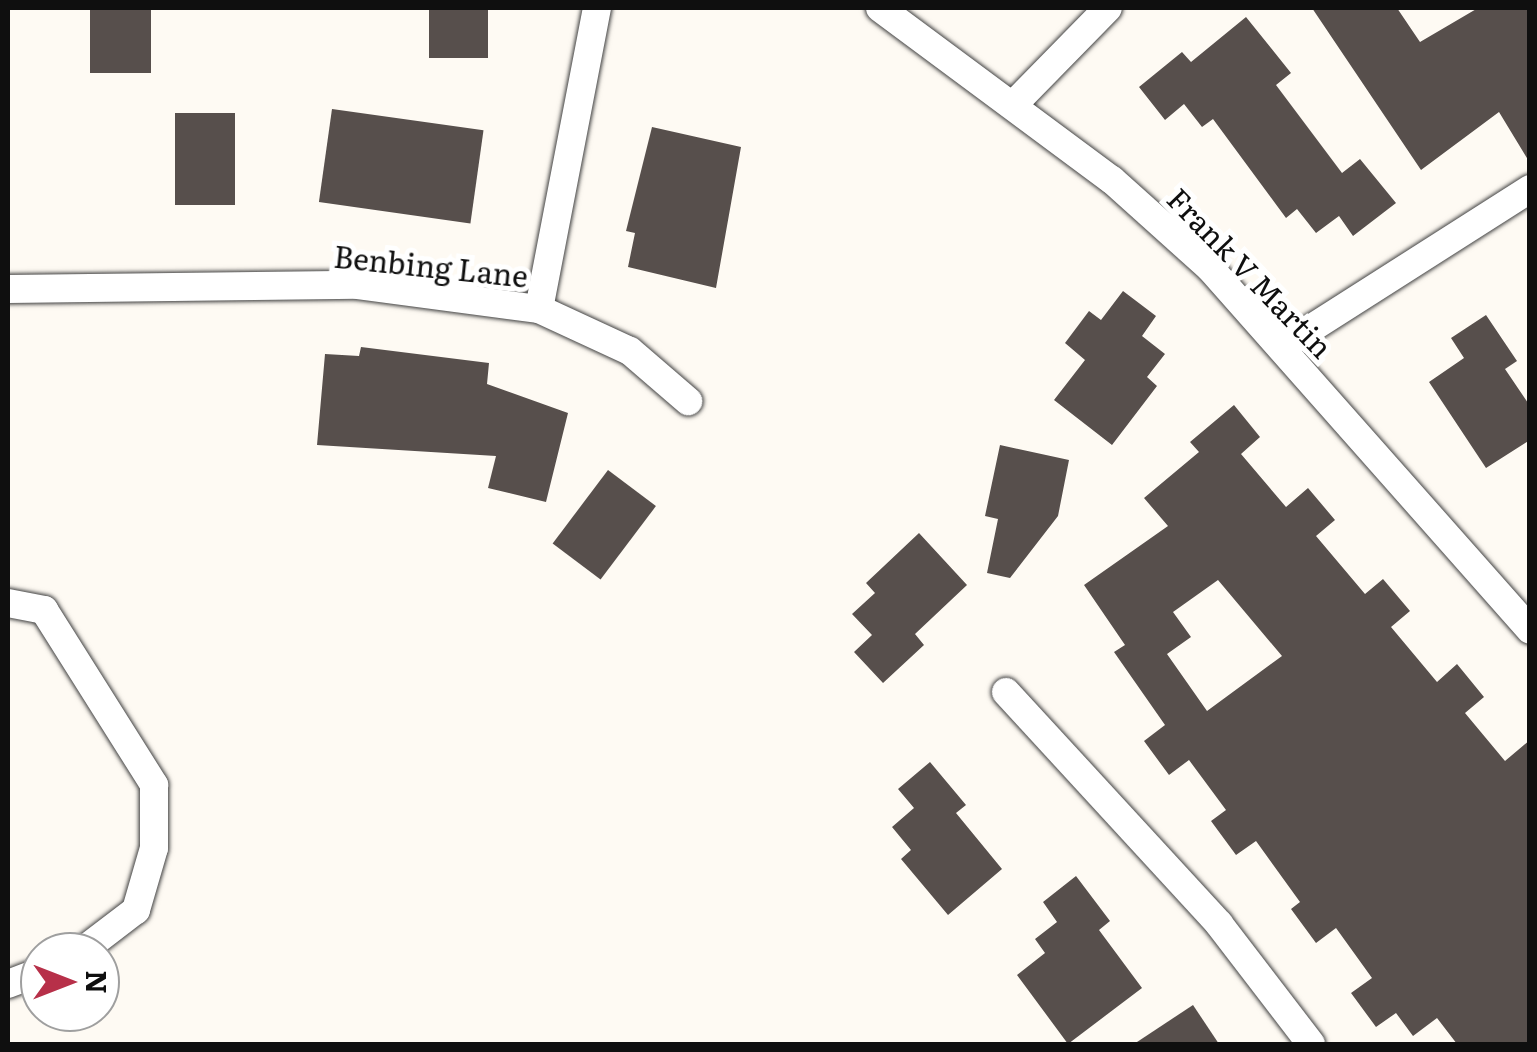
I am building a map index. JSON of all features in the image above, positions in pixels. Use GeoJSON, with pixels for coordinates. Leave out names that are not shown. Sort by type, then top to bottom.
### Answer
{"type":"FeatureCollection","features":[{"type":"Feature","properties":{"kind":"street","name":"Benbing Lane"},"geometry":{"type":"LineString","coordinates":[[8,289],[358,285],[540,309],[598,8]]}},
{"type":"Feature","properties":{"kind":"street","name":"Frank V Martin"},"geometry":{"type":"LineString","coordinates":[[880,8],[1014,104],[1161,222],[1282,347],[1530,630]]}},
{"type":"Feature","properties":{"kind":"street"},"geometry":{"type":"LineString","coordinates":[[1014,104],[1108,8]]}},
{"type":"Feature","properties":{"kind":"street"},"geometry":{"type":"LineString","coordinates":[[1282,347],[1530,188]]}},
{"type":"Feature","properties":{"kind":"street"},"geometry":{"type":"LineString","coordinates":[[540,309],[630,350],[688,402]]}},
{"type":"Feature","properties":{"kind":"street"},"geometry":{"type":"LineString","coordinates":[[8,603],[44,610],[154,785],[154,848],[136,910],[107,932]]}},
{"type":"Feature","properties":{"kind":"street"},"geometry":{"type":"LineString","coordinates":[[1006,692],[1219,924],[1311,1044]]}},
{"type":"Feature","properties":{"kind":"building"},"geometry":{"type":"Polygon","coordinates":[[[90,8],[151,8],[151,73],[90,73],[90,8]]]}},
{"type":"Feature","properties":{"kind":"building"},"geometry":{"type":"Polygon","coordinates":[[[429,8],[488,8],[488,58],[429,58],[429,8]]]}},
{"type":"Feature","properties":{"kind":"building"},"geometry":{"type":"Polygon","coordinates":[[[1312,8],[1397,8],[1420,42],[1478,8],[1530,8],[1530,163],[1499,112],[1421,170],[1312,8]]]}},
{"type":"Feature","properties":{"kind":"building"},"geometry":{"type":"Polygon","coordinates":[[[1246,17],[1291,73],[1276,85],[1342,173],[1360,159],[1396,203],[1353,236],[1339,216],[1316,233],[1297,209],[1286,218],[1213,119],[1202,127],[1184,104],[1165,120],[1139,87],[1182,52],[1191,62],[1246,17]]]}},
{"type":"Feature","properties":{"kind":"building"},"geometry":{"type":"Polygon","coordinates":[[[332,109],[484,130],[470,223],[319,202],[332,109]]]}},
{"type":"Feature","properties":{"kind":"building"},"geometry":{"type":"Polygon","coordinates":[[[175,113],[235,113],[235,205],[175,205],[175,113]]]}},
{"type":"Feature","properties":{"kind":"building"},"geometry":{"type":"Polygon","coordinates":[[[652,127],[741,147],[716,288],[628,267],[635,233],[626,231],[652,127]]]}},
{"type":"Feature","properties":{"kind":"building"},"geometry":{"type":"Polygon","coordinates":[[[1123,291],[1156,316],[1142,336],[1165,354],[1147,377],[1157,386],[1112,445],[1054,400],[1085,360],[1065,343],[1089,311],[1101,320],[1123,291]]]}},
{"type":"Feature","properties":{"kind":"building"},"geometry":{"type":"Polygon","coordinates":[[[1486,315],[1517,361],[1505,369],[1530,406],[1530,440],[1486,468],[1429,382],[1464,358],[1451,338],[1486,315]]]}},
{"type":"Feature","properties":{"kind":"building"},"geometry":{"type":"Polygon","coordinates":[[[361,347],[489,363],[487,384],[568,413],[546,502],[488,488],[496,456],[317,445],[325,354],[359,356],[361,347]]]}},
{"type":"Feature","properties":{"kind":"building"},"geometry":{"type":"Polygon","coordinates":[[[1234,405],[1260,437],[1241,454],[1286,507],[1308,488],[1335,520],[1316,536],[1365,594],[1383,579],[1410,611],[1391,627],[1437,682],[1457,664],[1484,697],[1465,713],[1505,761],[1530,740],[1530,1044],[1457,1044],[1437,1018],[1413,1036],[1396,1013],[1376,1027],[1351,993],[1372,978],[1336,928],[1316,943],[1291,909],[1300,902],[1256,841],[1236,855],[1211,821],[1226,810],[1189,760],[1169,775],[1144,741],[1165,725],[1114,652],[1125,645],[1084,585],[1168,526],[1144,498],[1199,452],[1190,442],[1234,405]],[[1218,580],[1173,612],[1191,637],[1167,654],[1207,711],[1282,656],[1218,580]]]}},
{"type":"Feature","properties":{"kind":"building"},"geometry":{"type":"Polygon","coordinates":[[[1000,445],[1069,460],[1058,516],[1010,578],[987,573],[998,519],[985,516],[1000,445]]]}},
{"type":"Feature","properties":{"kind":"building"},"geometry":{"type":"Polygon","coordinates":[[[608,470],[656,506],[601,580],[553,543],[608,470]]]}},
{"type":"Feature","properties":{"kind":"building"},"geometry":{"type":"Polygon","coordinates":[[[919,533],[967,585],[915,634],[924,645],[883,683],[854,652],[872,635],[852,614],[875,593],[866,583],[919,533]]]}},
{"type":"Feature","properties":{"kind":"building"},"geometry":{"type":"Polygon","coordinates":[[[930,762],[966,805],[956,813],[1002,869],[948,915],[901,859],[911,850],[892,827],[914,808],[898,789],[930,762]]]}},
{"type":"Feature","properties":{"kind":"building"},"geometry":{"type":"Polygon","coordinates":[[[1076,876],[1110,921],[1099,930],[1142,988],[1068,1044],[1017,975],[1045,953],[1035,939],[1057,922],[1043,902],[1076,876]]]}},
{"type":"Feature","properties":{"kind":"building"},"geometry":{"type":"Polygon","coordinates":[[[1193,1005],[1219,1044],[1134,1044],[1193,1005]]]}}]}
